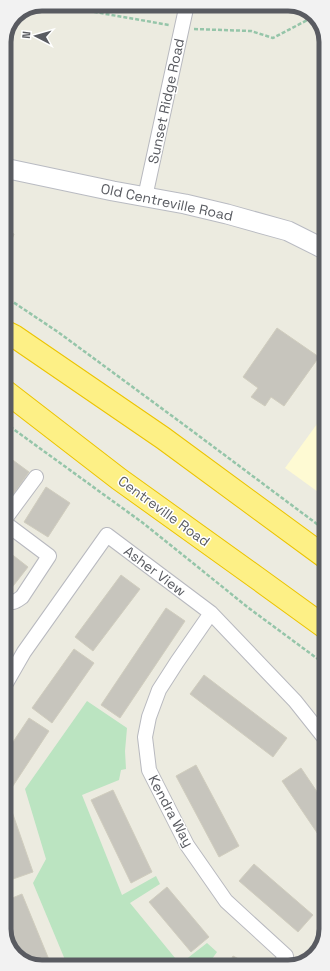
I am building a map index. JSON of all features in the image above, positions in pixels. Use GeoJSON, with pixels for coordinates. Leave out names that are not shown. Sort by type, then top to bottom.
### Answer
{"type":"FeatureCollection","features":[{"type":"Feature","properties":{"kind":"highway"},"geometry":{"type":"LineString","coordinates":[[11,334],[163,438],[319,552]]}},
{"type":"Feature","properties":{"kind":"highway","name":"Centreville Road"},"geometry":{"type":"LineString","coordinates":[[11,396],[118,479],[319,623]]}},
{"type":"Feature","properties":{"kind":"street","name":"Sunset Ridge Road"},"geometry":{"type":"LineString","coordinates":[[145,197],[186,11]]}},
{"type":"Feature","properties":{"kind":"street","name":"Old Centreville Road"},"geometry":{"type":"LineString","coordinates":[[11,170],[106,190],[185,204],[227,214],[288,231],[319,247]]}},
{"type":"Feature","properties":{"kind":"street"},"geometry":{"type":"LineString","coordinates":[[11,511],[36,478]]}},
{"type":"Feature","properties":{"kind":"street"},"geometry":{"type":"LineString","coordinates":[[11,528],[49,556],[22,597],[16,602],[11,602]]}},
{"type":"Feature","properties":{"kind":"street","name":"Asher View"},"geometry":{"type":"LineString","coordinates":[[11,675],[24,652],[107,535],[211,613],[295,701],[319,731]]}},
{"type":"Feature","properties":{"kind":"street","name":"Kendra Way"},"geometry":{"type":"LineString","coordinates":[[211,613],[158,690],[149,717],[145,737],[149,770],[187,845],[226,900],[286,956],[283,960]]}},
{"type":"Feature","properties":{"kind":"path"},"geometry":{"type":"LineString","coordinates":[[90,11],[197,30],[251,31],[273,38],[309,19]]}},
{"type":"Feature","properties":{"kind":"path"},"geometry":{"type":"LineString","coordinates":[[11,301],[58,332],[319,526]]}},
{"type":"Feature","properties":{"kind":"path"},"geometry":{"type":"LineString","coordinates":[[11,427],[143,523],[245,605],[319,660]]}},
{"type":"Feature","properties":{"kind":"shaded area"},"geometry":{"type":"Polygon","coordinates":[[[319,421],[319,493],[285,468],[319,421]]]}},
{"type":"Feature","properties":{"kind":"green space"},"geometry":{"type":"Polygon","coordinates":[[[87,701],[127,728],[125,751],[126,769],[121,770],[119,780],[82,795],[122,895],[156,876],[160,884],[130,903],[177,960],[65,960],[33,883],[46,859],[25,789],[87,701]]]}},
{"type":"Feature","properties":{"kind":"green space"},"geometry":{"type":"Polygon","coordinates":[[[207,943],[217,952],[211,960],[185,960],[207,943]]]}},
{"type":"Feature","properties":{"kind":"building"},"geometry":{"type":"Polygon","coordinates":[[[11,233],[14,234],[11,242],[11,233]]]}},
{"type":"Feature","properties":{"kind":"building"},"geometry":{"type":"Polygon","coordinates":[[[277,328],[319,357],[284,406],[271,397],[265,406],[251,397],[258,388],[243,377],[277,328]]]}},
{"type":"Feature","properties":{"kind":"building"},"geometry":{"type":"Polygon","coordinates":[[[11,459],[29,472],[11,498],[11,459]]]}},
{"type":"Feature","properties":{"kind":"building"},"geometry":{"type":"Polygon","coordinates":[[[46,487],[70,503],[48,537],[24,522],[46,487]]]}},
{"type":"Feature","properties":{"kind":"building"},"geometry":{"type":"Polygon","coordinates":[[[11,554],[28,567],[11,589],[11,554]]]}},
{"type":"Feature","properties":{"kind":"building"},"geometry":{"type":"Polygon","coordinates":[[[121,575],[140,589],[93,651],[75,637],[121,575]]]}},
{"type":"Feature","properties":{"kind":"building"},"geometry":{"type":"Polygon","coordinates":[[[166,608],[185,621],[120,718],[101,705],[166,608]]]}},
{"type":"Feature","properties":{"kind":"building"},"geometry":{"type":"Polygon","coordinates":[[[74,649],[94,663],[52,723],[32,708],[74,649]]]}},
{"type":"Feature","properties":{"kind":"building"},"geometry":{"type":"Polygon","coordinates":[[[204,675],[287,738],[273,757],[190,694],[204,675]]]}},
{"type":"Feature","properties":{"kind":"building"},"geometry":{"type":"Polygon","coordinates":[[[29,718],[49,731],[11,789],[11,745],[29,718]]]}},
{"type":"Feature","properties":{"kind":"building"},"geometry":{"type":"Polygon","coordinates":[[[196,765],[239,846],[219,857],[176,776],[196,765]]]}},
{"type":"Feature","properties":{"kind":"building"},"geometry":{"type":"Polygon","coordinates":[[[301,768],[319,795],[319,836],[282,781],[301,768]]]}},
{"type":"Feature","properties":{"kind":"building"},"geometry":{"type":"Polygon","coordinates":[[[113,790],[152,872],[131,883],[91,800],[113,790]]]}},
{"type":"Feature","properties":{"kind":"building"},"geometry":{"type":"Polygon","coordinates":[[[11,809],[33,872],[11,880],[11,809]]]}},
{"type":"Feature","properties":{"kind":"building"},"geometry":{"type":"Polygon","coordinates":[[[254,864],[313,915],[298,932],[239,881],[254,864]]]}},
{"type":"Feature","properties":{"kind":"building"},"geometry":{"type":"Polygon","coordinates":[[[167,887],[209,937],[191,952],[149,902],[167,887]]]}},
{"type":"Feature","properties":{"kind":"building"},"geometry":{"type":"Polygon","coordinates":[[[22,894],[49,960],[40,960],[26,956],[14,943],[11,929],[11,899],[22,894]]]}},
{"type":"Feature","properties":{"kind":"building"},"geometry":{"type":"Polygon","coordinates":[[[233,956],[241,960],[231,960],[233,956]]]}}]}
